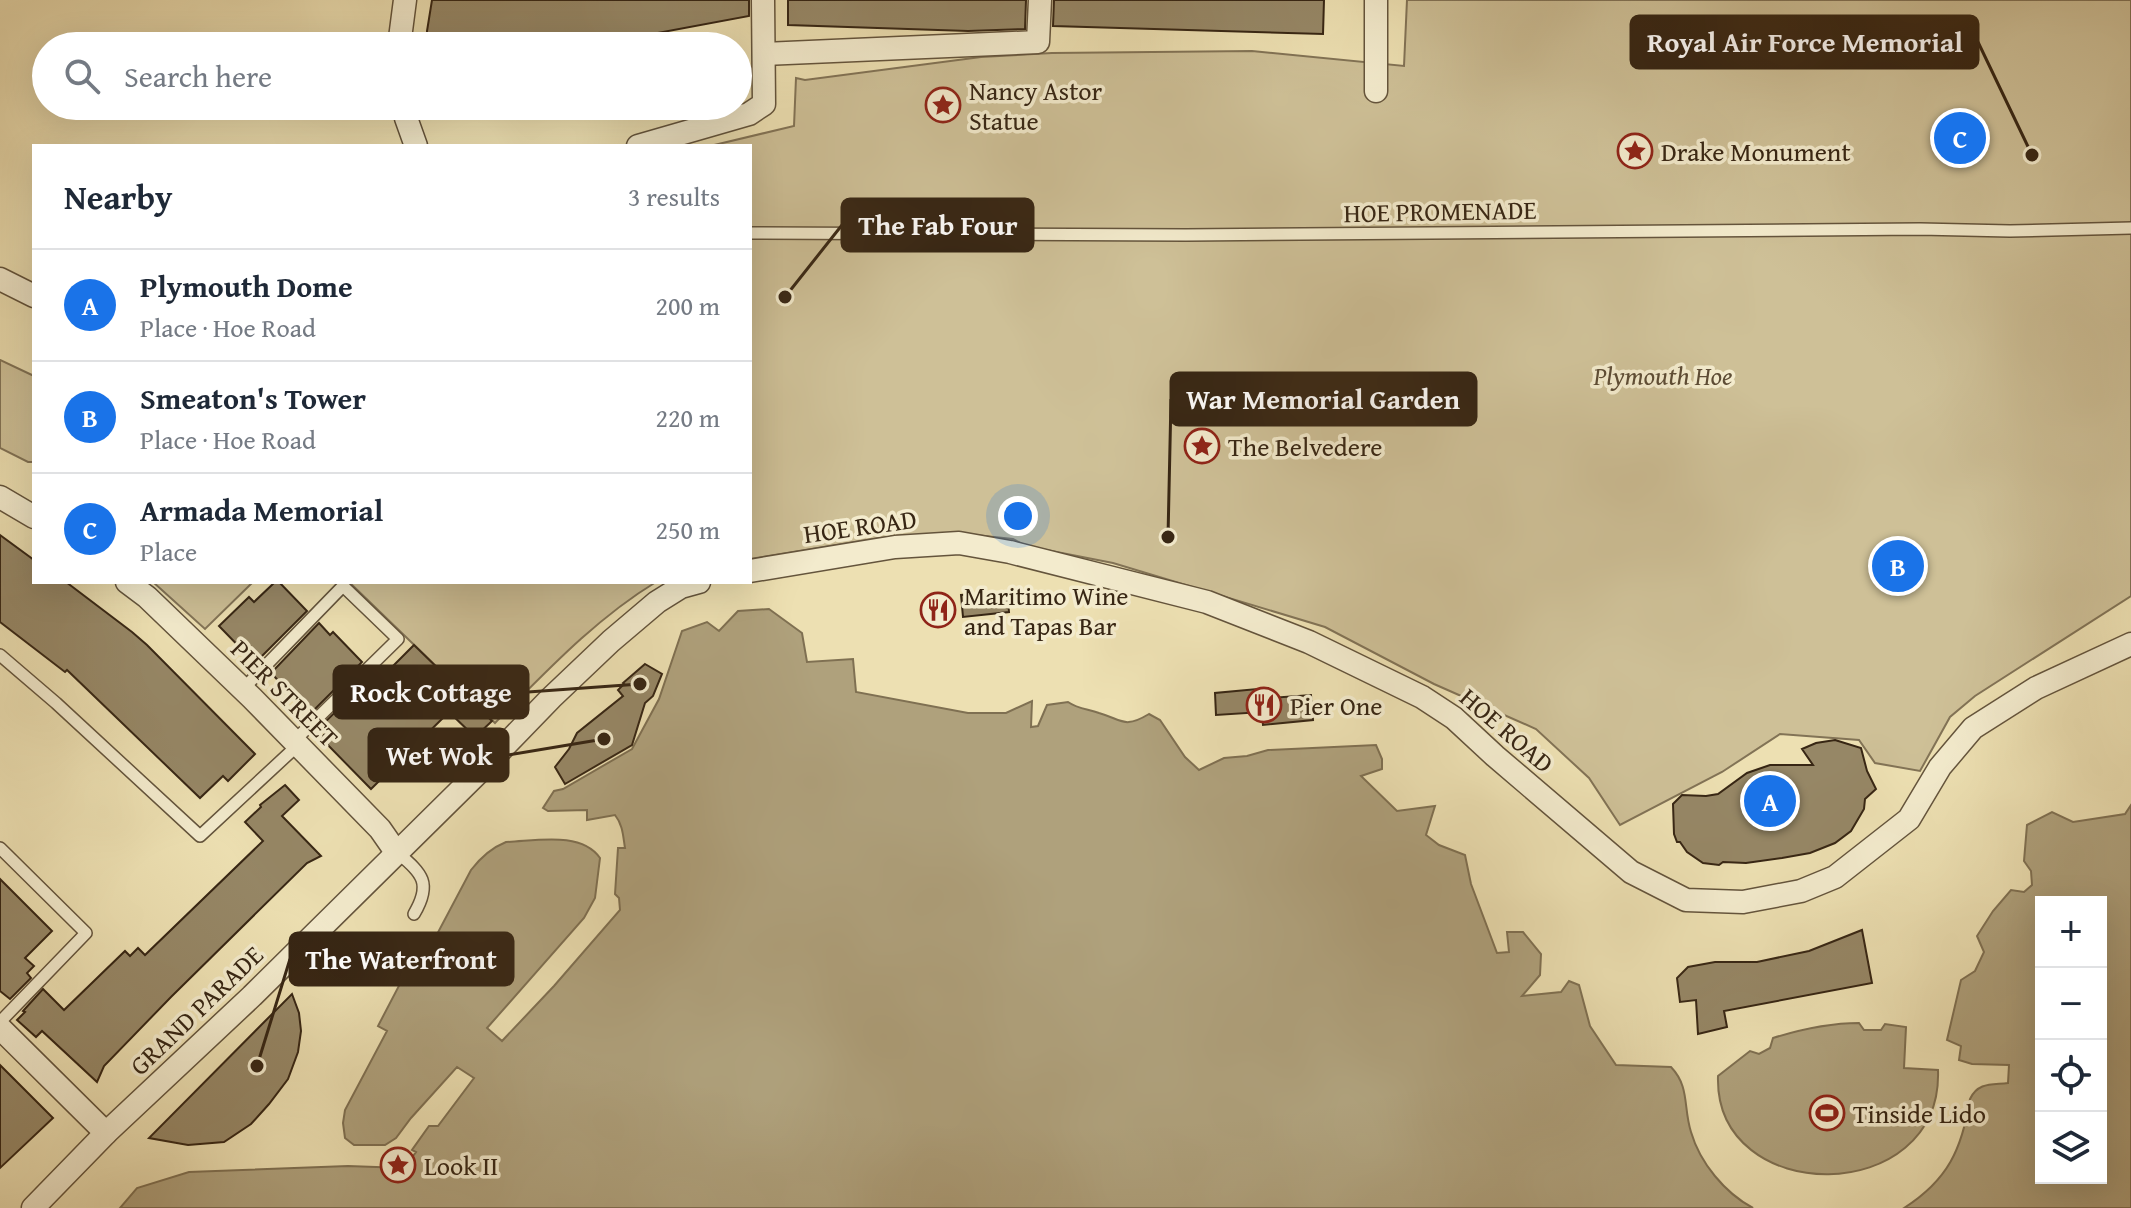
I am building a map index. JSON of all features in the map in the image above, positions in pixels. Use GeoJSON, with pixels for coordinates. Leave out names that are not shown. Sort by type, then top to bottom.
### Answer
{"type":"FeatureCollection","features":[{"type":"Feature","properties":{"kind":"street"},"geometry":{"type":"LineString","coordinates":[[401,32],[405,0]]}},
{"type":"Feature","properties":{"kind":"street"},"geometry":{"type":"LineString","coordinates":[[752,112],[764,104],[763,0]]}},
{"type":"Feature","properties":{"kind":"street"},"geometry":{"type":"LineString","coordinates":[[764,54],[1038,42],[1040,0]]}},
{"type":"Feature","properties":{"kind":"street"},"geometry":{"type":"LineString","coordinates":[[1376,0],[1376,91]]}},
{"type":"Feature","properties":{"kind":"street"},"geometry":{"type":"LineString","coordinates":[[407,120],[415,144]]}},
{"type":"Feature","properties":{"kind":"street"},"geometry":{"type":"LineString","coordinates":[[645,144],[728,120]]}},
{"type":"Feature","properties":{"kind":"street"},"geometry":{"type":"LineString","coordinates":[[0,279],[32,295]]}},
{"type":"Feature","properties":{"kind":"street"},"geometry":{"type":"LineString","coordinates":[[2,501],[32,516]]}},
{"type":"Feature","properties":{"kind":"street","name":"HOE ROAD"},"geometry":{"type":"LineString","coordinates":[[752,571],[895,547],[959,543],[1026,556],[1207,602],[1309,642],[1436,705],[1631,872],[1686,900],[1743,902],[1801,891],[1835,877],[1909,819],[1940,767],[1973,728],[2036,688],[2131,644]]}},
{"type":"Feature","properties":{"kind":"street","name":"PIER STREET"},"geometry":{"type":"LineString","coordinates":[[130,584],[243,689],[380,829],[396,852]]}},
{"type":"Feature","properties":{"kind":"street"},"geometry":{"type":"LineString","coordinates":[[396,852],[611,641],[657,602],[692,584]]}},
{"type":"Feature","properties":{"kind":"street","name":"GRAND PARADE"},"geometry":{"type":"LineString","coordinates":[[33,1208],[106,1133],[252,996],[396,852]]}},
{"type":"Feature","properties":{"kind":"street"},"geometry":{"type":"LineString","coordinates":[[0,1025],[106,1133]]}},
{"type":"Feature","properties":{"kind":"lane","name":"HOE PROMENADE"},"geometry":{"type":"LineString","coordinates":[[752,233],[1215,235],[2131,228]]}},
{"type":"Feature","properties":{"kind":"lane"},"geometry":{"type":"LineString","coordinates":[[0,655],[200,836],[398,639],[343,586],[243,689]]}},
{"type":"Feature","properties":{"kind":"lane"},"geometry":{"type":"LineString","coordinates":[[0,848],[86,933],[0,1025]]}},
{"type":"Feature","properties":{"kind":"lane"},"geometry":{"type":"LineString","coordinates":[[396,852],[420,873],[424,886],[414,914]]}},
{"type":"Feature","properties":{"kind":"green space","name":"Plymouth Hoe"},"geometry":{"type":"Polygon","coordinates":[[[1407,0],[2131,0],[2131,596],[1975,696],[1950,717],[1920,771],[1875,763],[1859,740],[1780,734],[1722,772],[1620,825],[1589,778],[1536,729],[1434,684],[1325,627],[1113,563],[1026,546],[1013,539],[975,535],[879,538],[752,559],[752,144],[718,144],[794,126],[796,78],[805,80],[981,57],[1052,53],[1252,51],[1404,66],[1407,0]]]}},
{"type":"Feature","properties":{"kind":"green space"},"geometry":{"type":"Polygon","coordinates":[[[0,360],[32,375],[32,462],[0,448],[0,360]]]}},
{"type":"Feature","properties":{"kind":"green space"},"geometry":{"type":"Polygon","coordinates":[[[155,584],[251,584],[205,629],[155,584]]]}},
{"type":"Feature","properties":{"kind":"green space"},"geometry":{"type":"Polygon","coordinates":[[[351,584],[653,584],[591,630],[495,723],[351,584]]]}},
{"type":"Feature","properties":{"kind":"shaded area"},"geometry":{"type":"Polygon","coordinates":[[[769,609],[802,633],[807,662],[853,659],[856,692],[968,713],[1006,713],[1032,701],[1031,727],[1038,726],[1047,705],[1068,702],[1124,722],[1149,714],[1160,720],[1185,757],[1199,770],[1224,758],[1268,750],[1376,745],[1382,759],[1382,769],[1361,776],[1397,811],[1435,806],[1426,835],[1439,845],[1465,855],[1471,884],[1497,953],[1509,952],[1507,932],[1523,932],[1541,954],[1540,975],[1522,996],[1561,992],[1569,981],[1579,985],[1590,1026],[1616,1065],[1671,1067],[1684,1090],[1691,1132],[1707,1166],[1723,1186],[1753,1208],[120,1208],[137,1188],[189,1172],[348,1166],[404,1168],[429,1126],[438,1126],[474,1078],[457,1067],[396,1138],[385,1145],[354,1145],[345,1138],[345,1110],[387,1031],[378,1026],[403,978],[416,974],[471,870],[487,853],[506,842],[570,841],[582,844],[600,858],[595,898],[584,918],[487,1028],[502,1041],[620,910],[619,898],[615,894],[618,848],[625,848],[615,815],[587,820],[587,810],[548,811],[543,808],[554,791],[563,789],[632,749],[659,699],[682,631],[707,622],[719,631],[738,611],[769,609]]]}},
{"type":"Feature","properties":{"kind":"shaded area"},"geometry":{"type":"Polygon","coordinates":[[[2131,805],[2131,1208],[1904,1208],[1932,1186],[1950,1162],[1973,1094],[1986,1085],[2008,1083],[2009,1065],[1972,1064],[1959,1060],[1961,1046],[1947,1040],[1961,980],[1975,971],[1984,952],[1977,936],[1993,911],[2011,890],[2024,892],[2032,885],[2031,871],[2024,861],[2027,825],[2052,812],[2073,822],[2125,814],[2131,805]]]}},
{"type":"Feature","properties":{"kind":"shaded area","name":"Tinside Lido"},"geometry":{"type":"Polygon","coordinates":[[[1859,1023],[1864,1030],[1881,1030],[1885,1024],[1906,1027],[1904,1068],[1938,1070],[1930,1115],[1905,1148],[1870,1167],[1828,1174],[1787,1168],[1751,1150],[1727,1119],[1718,1076],[1750,1051],[1759,1054],[1770,1048],[1773,1038],[1816,1027],[1859,1023]]]}},
{"type":"Feature","properties":{"kind":"building"},"geometry":{"type":"Polygon","coordinates":[[[432,0],[749,0],[749,16],[663,32],[427,31],[432,0]]]}},
{"type":"Feature","properties":{"kind":"building"},"geometry":{"type":"Polygon","coordinates":[[[788,0],[1026,0],[1025,29],[968,31],[788,25],[788,0]]]}},
{"type":"Feature","properties":{"kind":"building"},"geometry":{"type":"Polygon","coordinates":[[[1054,0],[1324,0],[1323,34],[1053,26],[1054,0]]]}},
{"type":"Feature","properties":{"kind":"building"},"geometry":{"type":"Polygon","coordinates":[[[0,535],[32,559],[32,584],[69,584],[132,632],[255,754],[228,781],[223,776],[200,798],[67,670],[65,672],[0,622],[0,535]]]}},
{"type":"Feature","properties":{"kind":"building"},"geometry":{"type":"Polygon","coordinates":[[[1898,553],[1907,557],[1911,566],[1907,575],[1898,579],[1889,575],[1885,566],[1889,557],[1898,553]]]}},
{"type":"Feature","properties":{"kind":"building"},"geometry":{"type":"Polygon","coordinates":[[[273,584],[281,584],[307,611],[255,663],[219,626],[249,597],[254,602],[273,584]]]}},
{"type":"Feature","properties":{"kind":"building"},"geometry":{"type":"Polygon","coordinates":[[[1007,592],[1009,612],[963,617],[961,595],[1007,592]]]}},
{"type":"Feature","properties":{"kind":"building"},"geometry":{"type":"Polygon","coordinates":[[[319,623],[330,635],[333,632],[362,662],[310,714],[271,673],[319,623]]]}},
{"type":"Feature","properties":{"kind":"building"},"geometry":{"type":"Polygon","coordinates":[[[414,645],[492,721],[475,737],[449,712],[371,789],[321,738],[327,732],[321,726],[374,674],[379,680],[414,645]]]}},
{"type":"Feature","properties":{"kind":"building"},"geometry":{"type":"Polygon","coordinates":[[[645,664],[662,674],[653,696],[645,703],[632,745],[565,784],[555,767],[577,733],[623,696],[618,690],[645,664]]]}},
{"type":"Feature","properties":{"kind":"building","name":"Pier One"},"geometry":{"type":"Polygon","coordinates":[[[1268,688],[1269,698],[1311,695],[1313,720],[1263,725],[1262,712],[1216,715],[1215,693],[1268,688]]]}},
{"type":"Feature","properties":{"kind":"building"},"geometry":{"type":"Polygon","coordinates":[[[1835,740],[1861,748],[1876,789],[1865,799],[1864,809],[1851,831],[1835,843],[1810,853],[1746,863],[1723,862],[1719,865],[1703,863],[1677,842],[1673,804],[1682,795],[1718,794],[1747,773],[1770,765],[1813,765],[1802,749],[1835,740]]]}},
{"type":"Feature","properties":{"kind":"building"},"geometry":{"type":"Polygon","coordinates":[[[285,785],[299,800],[282,816],[321,856],[307,863],[171,997],[104,1066],[97,1082],[42,1031],[36,1037],[17,1020],[43,989],[64,1010],[125,951],[130,956],[138,948],[145,955],[263,841],[245,822],[285,785]]]}},
{"type":"Feature","properties":{"kind":"building"},"geometry":{"type":"Polygon","coordinates":[[[0,879],[52,931],[25,958],[34,966],[27,973],[31,978],[10,999],[0,991],[0,879]]]}},
{"type":"Feature","properties":{"kind":"building"},"geometry":{"type":"Polygon","coordinates":[[[1862,930],[1872,983],[1724,1011],[1727,1027],[1698,1034],[1696,1000],[1680,1002],[1677,978],[1688,967],[1715,962],[1757,962],[1809,951],[1862,930]]]}},
{"type":"Feature","properties":{"kind":"building"},"geometry":{"type":"Polygon","coordinates":[[[292,994],[301,1031],[298,1052],[288,1079],[251,1124],[224,1142],[188,1145],[149,1138],[292,994]]]}},
{"type":"Feature","properties":{"kind":"building"},"geometry":{"type":"Polygon","coordinates":[[[0,1065],[53,1118],[0,1168],[0,1065]]]}},
{"type":"Feature","properties":{"kind":"place","name":"Nancy Astor Statue"},"geometry":{"type":"Point","coordinates":[943,105]}},
{"type":"Feature","properties":{"kind":"place","name":"Armada Memorial"},"geometry":{"type":"Point","coordinates":[1960,138]}},
{"type":"Feature","properties":{"kind":"place","name":"Drake Monument"},"geometry":{"type":"Point","coordinates":[1635,151]}},
{"type":"Feature","properties":{"kind":"place","name":"Royal Air Force Memorial"},"geometry":{"type":"Point","coordinates":[2032,155]}},
{"type":"Feature","properties":{"kind":"place","name":"The Fab Four"},"geometry":{"type":"Point","coordinates":[785,297]}},
{"type":"Feature","properties":{"kind":"place","name":"The Belvedere"},"geometry":{"type":"Point","coordinates":[1202,446]}},
{"type":"Feature","properties":{"kind":"place","name":"War Memorial Garden"},"geometry":{"type":"Point","coordinates":[1168,537]}},
{"type":"Feature","properties":{"kind":"place","name":"Smeaton's Tower"},"geometry":{"type":"Point","coordinates":[1898,566]}},
{"type":"Feature","properties":{"kind":"place","name":"Maritimo Wine and Tapas Bar"},"geometry":{"type":"Point","coordinates":[938,610]}},
{"type":"Feature","properties":{"kind":"place","name":"Rock Cottage"},"geometry":{"type":"Point","coordinates":[640,684]}},
{"type":"Feature","properties":{"kind":"place","name":"Pier One"},"geometry":{"type":"Point","coordinates":[1264,705]}},
{"type":"Feature","properties":{"kind":"place","name":"Wet Wok"},"geometry":{"type":"Point","coordinates":[604,739]}},
{"type":"Feature","properties":{"kind":"place","name":"Plymouth Dome"},"geometry":{"type":"Point","coordinates":[1770,801]}},
{"type":"Feature","properties":{"kind":"place","name":"The Waterfront"},"geometry":{"type":"Point","coordinates":[257,1066]}},
{"type":"Feature","properties":{"kind":"place","name":"Tinside Lido"},"geometry":{"type":"Point","coordinates":[1827,1113]}},
{"type":"Feature","properties":{"kind":"place","name":"Look II"},"geometry":{"type":"Point","coordinates":[398,1165]}}]}
